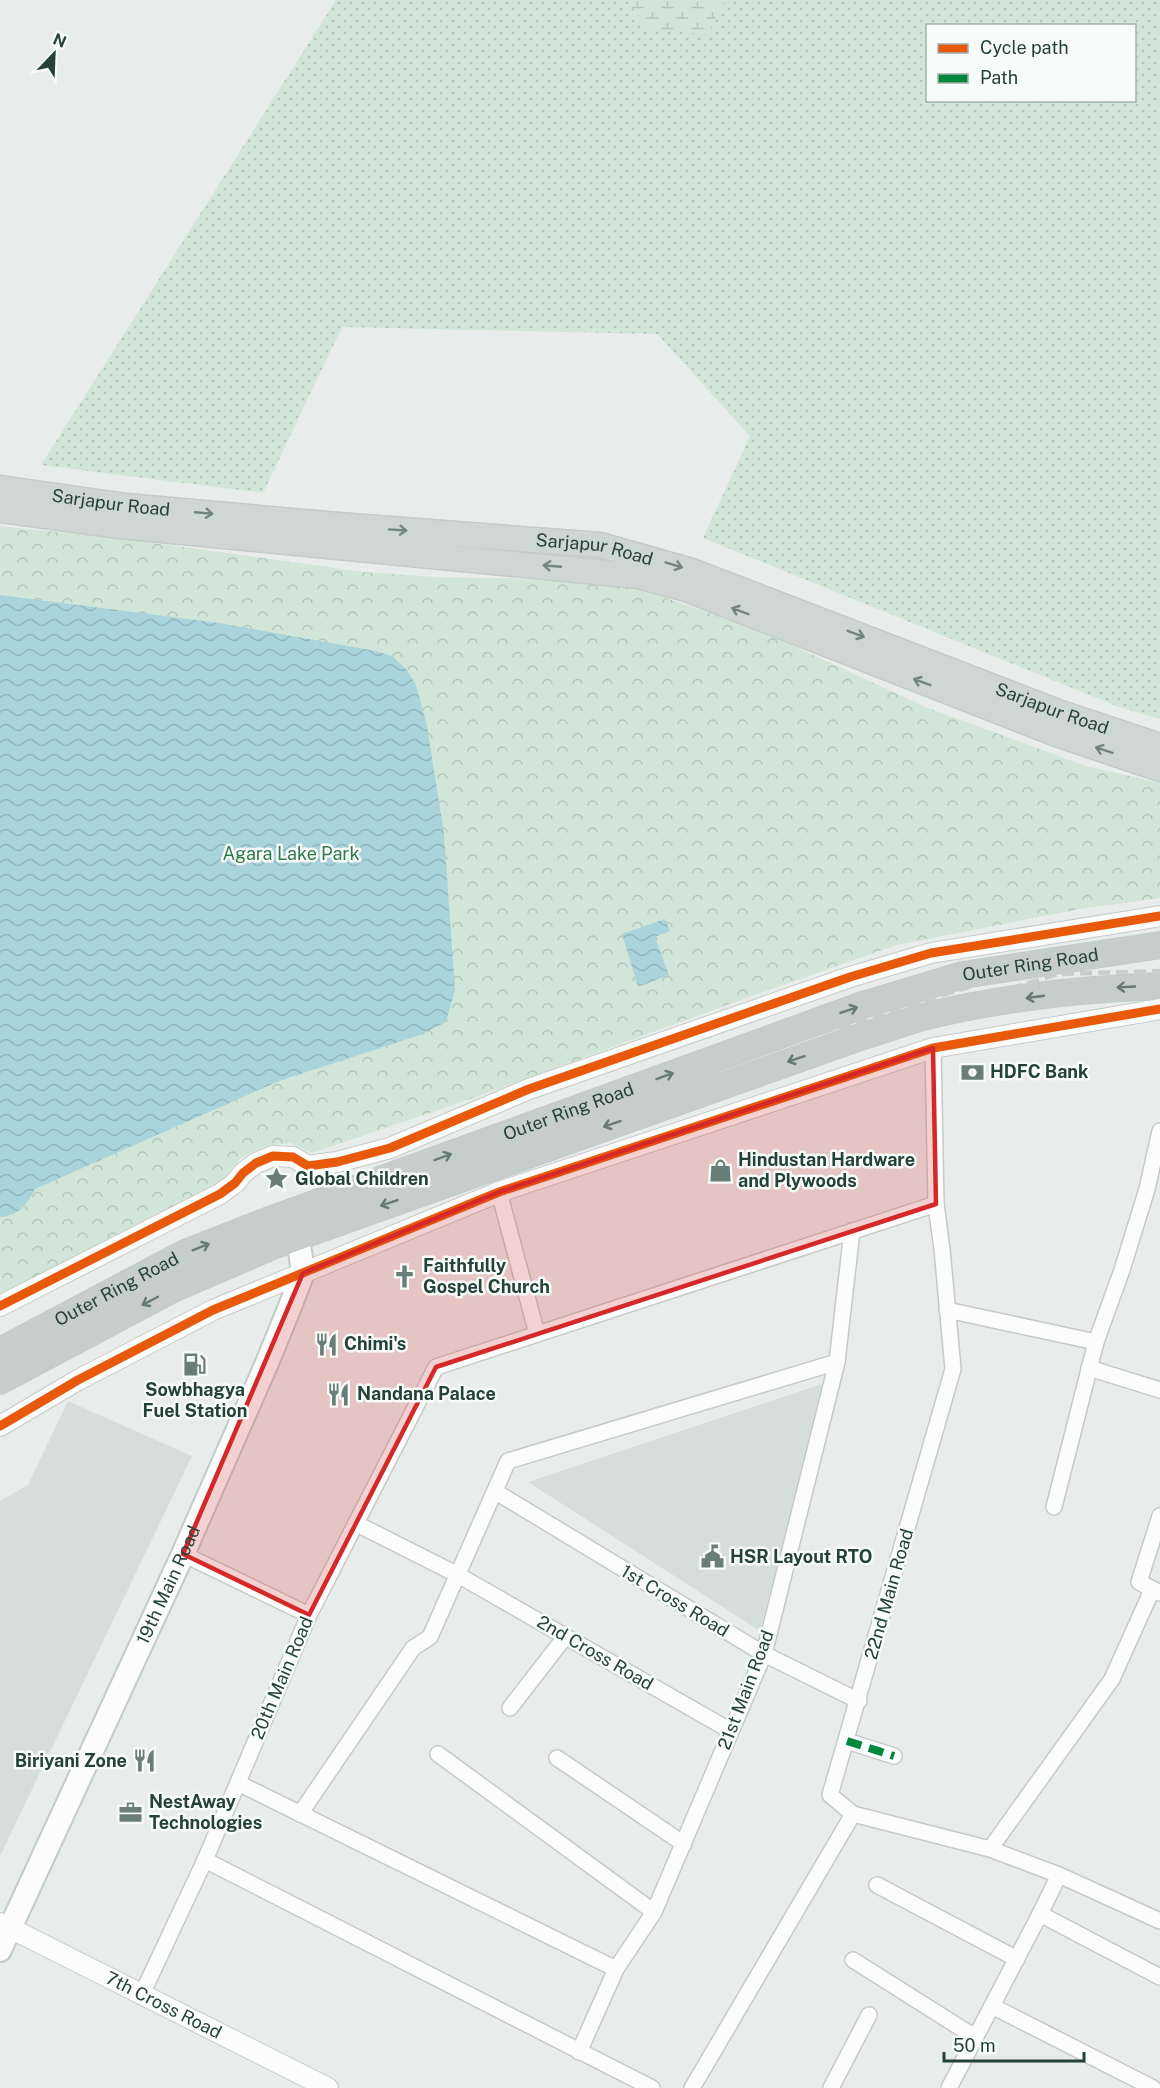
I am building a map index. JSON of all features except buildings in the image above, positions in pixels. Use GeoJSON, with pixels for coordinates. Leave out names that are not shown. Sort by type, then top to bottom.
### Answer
{"type":"FeatureCollection","features":[{"type":"Feature","properties":{"kind":"highway","name":"Outer Ring Road"},"geometry":{"type":"LineString","coordinates":[[0,1351],[185,1253],[860,1006],[963,975],[1160,945]]}},
{"type":"Feature","properties":{"kind":"highway","name":"Outer Ring Road"},"geometry":{"type":"LineString","coordinates":[[0,1381],[173,1289],[297,1237],[860,1037],[932,1015],[1021,999],[1093,989],[1160,986]]}},
{"type":"Feature","properties":{"kind":"main road","name":"Sarjapur Road"},"geometry":{"type":"LineString","coordinates":[[9,501],[126,506],[600,545],[692,571],[1061,713],[1160,746]]}},
{"type":"Feature","properties":{"kind":"main road","name":"Sarjapur Road"},"geometry":{"type":"LineString","coordinates":[[9,501],[132,527],[638,576],[686,589],[1056,734],[1160,769]]}},
{"type":"Feature","properties":{"kind":"main road"},"geometry":{"type":"LineString","coordinates":[[287,1214],[297,1237],[303,1273]]}},
{"type":"Feature","properties":{"kind":"main road","name":"19th Main Road"},"geometry":{"type":"LineString","coordinates":[[0,1950],[5,1926],[183,1554],[267,1363],[303,1273]]}},
{"type":"Feature","properties":{"kind":"street"},"geometry":{"type":"LineString","coordinates":[[0,1306],[220,1194],[256,1163],[273,1156],[293,1157],[308,1166],[336,1162],[390,1148],[529,1089],[850,977],[931,953],[1160,916]]}},
{"type":"Feature","properties":{"kind":"street"},"geometry":{"type":"LineString","coordinates":[[0,1426],[78,1380],[213,1310],[499,1192],[933,1048],[1160,1009]]}},
{"type":"Feature","properties":{"kind":"street","name":"22nd Main Road"},"geometry":{"type":"LineString","coordinates":[[853,1814],[830,1796],[952,1369],[936,1204],[933,1048]]}},
{"type":"Feature","properties":{"kind":"street"},"geometry":{"type":"LineString","coordinates":[[1054,1507],[1096,1342],[1141,1210],[1160,1131]]}},
{"type":"Feature","properties":{"kind":"street"},"geometry":{"type":"LineString","coordinates":[[499,1192],[537,1334],[936,1204]]}},
{"type":"Feature","properties":{"kind":"street","name":"21st Main Road"},"geometry":{"type":"LineString","coordinates":[[579,2052],[616,1969],[654,1912],[764,1654],[837,1362],[852,1231]]}},
{"type":"Feature","properties":{"kind":"street"},"geometry":{"type":"LineString","coordinates":[[947,1310],[1096,1342]]}},
{"type":"Feature","properties":{"kind":"street","name":"20th Main Road"},"geometry":{"type":"LineString","coordinates":[[142,1994],[205,1860],[309,1615],[436,1367],[537,1334]]}},
{"type":"Feature","properties":{"kind":"street"},"geometry":{"type":"LineString","coordinates":[[300,1814],[413,1648],[430,1637],[508,1461],[837,1362]]}},
{"type":"Feature","properties":{"kind":"street"},"geometry":{"type":"LineString","coordinates":[[1089,1368],[1160,1390]]}},
{"type":"Feature","properties":{"kind":"street","name":"1st Cross Road"},"geometry":{"type":"LineString","coordinates":[[496,1492],[764,1654],[859,1701]]}},
{"type":"Feature","properties":{"kind":"street"},"geometry":{"type":"LineString","coordinates":[[990,1850],[1113,1679],[1156,1592],[1139,1582],[1160,1516]]}},
{"type":"Feature","properties":{"kind":"street","name":"2nd Cross Road"},"geometry":{"type":"LineString","coordinates":[[357,1524],[458,1575],[732,1731]]}},
{"type":"Feature","properties":{"kind":"street"},"geometry":{"type":"LineString","coordinates":[[183,1554],[309,1615]]}},
{"type":"Feature","properties":{"kind":"street"},"geometry":{"type":"LineString","coordinates":[[510,1708],[565,1637]]}},
{"type":"Feature","properties":{"kind":"street"},"geometry":{"type":"LineString","coordinates":[[847,1741],[894,1756]]}},
{"type":"Feature","properties":{"kind":"street"},"geometry":{"type":"LineString","coordinates":[[438,1754],[654,1912]]}},
{"type":"Feature","properties":{"kind":"street"},"geometry":{"type":"LineString","coordinates":[[557,1758],[684,1844]]}},
{"type":"Feature","properties":{"kind":"street"},"geometry":{"type":"LineString","coordinates":[[238,1783],[616,1969]]}},
{"type":"Feature","properties":{"kind":"street"},"geometry":{"type":"LineString","coordinates":[[692,2088],[853,1814],[990,1850],[1059,1875],[1160,1921]]}},
{"type":"Feature","properties":{"kind":"street"},"geometry":{"type":"LineString","coordinates":[[205,1860],[652,2088]]}},
{"type":"Feature","properties":{"kind":"street"},"geometry":{"type":"LineString","coordinates":[[949,2088],[1059,1875]]}},
{"type":"Feature","properties":{"kind":"street"},"geometry":{"type":"LineString","coordinates":[[877,1885],[1017,1959]]}},
{"type":"Feature","properties":{"kind":"street"},"geometry":{"type":"LineString","coordinates":[[1040,1914],[1160,1977]]}},
{"type":"Feature","properties":{"kind":"street","name":"7th Cross Road"},"geometry":{"type":"LineString","coordinates":[[5,1926],[328,2088]]}},
{"type":"Feature","properties":{"kind":"street"},"geometry":{"type":"LineString","coordinates":[[853,1960],[975,2037]]}},
{"type":"Feature","properties":{"kind":"street"},"geometry":{"type":"LineString","coordinates":[[992,2006],[1153,2088]]}},
{"type":"Feature","properties":{"kind":"street"},"geometry":{"type":"LineString","coordinates":[[831,2088],[869,2015]]}},
{"type":"Feature","properties":{"kind":"highlighted area"},"geometry":{"type":"Polygon","coordinates":[[[933,1048],[936,1204],[436,1367],[309,1615],[183,1554],[303,1273],[499,1192],[933,1048]]]}},
{"type":"Feature","properties":{"kind":"shaded area","name":"HSR Layout RTO"},"geometry":{"type":"Polygon","coordinates":[[[825,1383],[760,1631],[528,1482],[825,1383]]]}},
{"type":"Feature","properties":{"kind":"shaded area"},"geometry":{"type":"Polygon","coordinates":[[[68,1401],[192,1456],[0,1856],[0,1501],[28,1485],[68,1401]]]}},
{"type":"Feature","properties":{"kind":"green space"},"geometry":{"type":"Polygon","coordinates":[[[336,0],[1160,0],[1160,719],[1119,707],[703,538],[750,436],[657,334],[342,327],[263,493],[41,465],[336,0]]]}},
{"type":"Feature","properties":{"kind":"green space"},"geometry":{"type":"Polygon","coordinates":[[[626,0],[725,0],[707,35],[649,28],[626,0]]]}},
{"type":"Feature","properties":{"kind":"green space","name":"Agara Lake Park"},"geometry":{"type":"Polygon","coordinates":[[[0,526],[132,540],[365,572],[435,577],[511,578],[636,588],[757,629],[928,708],[1086,766],[1160,783],[1160,898],[1080,909],[897,945],[479,1096],[312,1153],[291,1143],[266,1146],[242,1157],[231,1169],[221,1186],[0,1301],[0,526]]]}},
{"type":"Feature","properties":{"kind":"water"},"geometry":{"type":"Polygon","coordinates":[[[0,595],[219,623],[376,651],[392,656],[406,669],[416,685],[427,726],[444,833],[455,990],[446,1022],[420,1035],[279,1081],[35,1189],[29,1200],[17,1212],[0,1217],[0,595]]]}},
{"type":"Feature","properties":{"kind":"water"},"geometry":{"type":"Polygon","coordinates":[[[665,919],[670,931],[655,937],[669,975],[638,987],[622,934],[665,919]]]}},
{"type":"Feature","properties":{"kind":"railway"},"geometry":{"type":"LineString","coordinates":[[0,1353],[681,1076],[1056,960],[1160,955]]}},
{"type":"Feature","properties":{"kind":"railway"},"geometry":{"type":"LineString","coordinates":[[0,1368],[687,1089],[1058,974],[1160,971]]}},
{"type":"Feature","properties":{"kind":"marked path"},"geometry":{"type":"LineString","coordinates":[[847,1741],[894,1756]]}},
{"type":"Feature","properties":{"kind":"cycle path"},"geometry":{"type":"LineString","coordinates":[[0,1306],[220,1194],[256,1163],[273,1156],[293,1157],[308,1166],[337,1162],[390,1148],[529,1089],[850,977],[931,953],[1160,916]]}},
{"type":"Feature","properties":{"kind":"cycle path"},"geometry":{"type":"LineString","coordinates":[[0,1426],[78,1380],[213,1310],[499,1192],[933,1048],[1160,1009]]}},
{"type":"Feature","properties":{"kind":"place","name":"HDFC Bank"},"geometry":{"type":"Point","coordinates":[972,1072]}},
{"type":"Feature","properties":{"kind":"place","name":"Hindustan Hardware and Plywoods"},"geometry":{"type":"Point","coordinates":[720,1170]}},
{"type":"Feature","properties":{"kind":"place","name":"Global Children"},"geometry":{"type":"Point","coordinates":[277,1179]}},
{"type":"Feature","properties":{"kind":"place","name":"Faithfully Gospel Church"},"geometry":{"type":"Point","coordinates":[405,1276]}},
{"type":"Feature","properties":{"kind":"place","name":"Chimi's"},"geometry":{"type":"Point","coordinates":[326,1344]}},
{"type":"Feature","properties":{"kind":"place","name":"Sowbhagya Fuel Station"},"geometry":{"type":"Point","coordinates":[195,1364]}},
{"type":"Feature","properties":{"kind":"place","name":"Nandana Palace"},"geometry":{"type":"Point","coordinates":[339,1394]}},
{"type":"Feature","properties":{"kind":"place","name":"HSR Layout RTO"},"geometry":{"type":"Point","coordinates":[712,1557]}},
{"type":"Feature","properties":{"kind":"place","name":"Biriyani Zone"},"geometry":{"type":"Point","coordinates":[145,1761]}},
{"type":"Feature","properties":{"kind":"place","name":"NestAway Technologies"},"geometry":{"type":"Point","coordinates":[131,1812]}}]}
